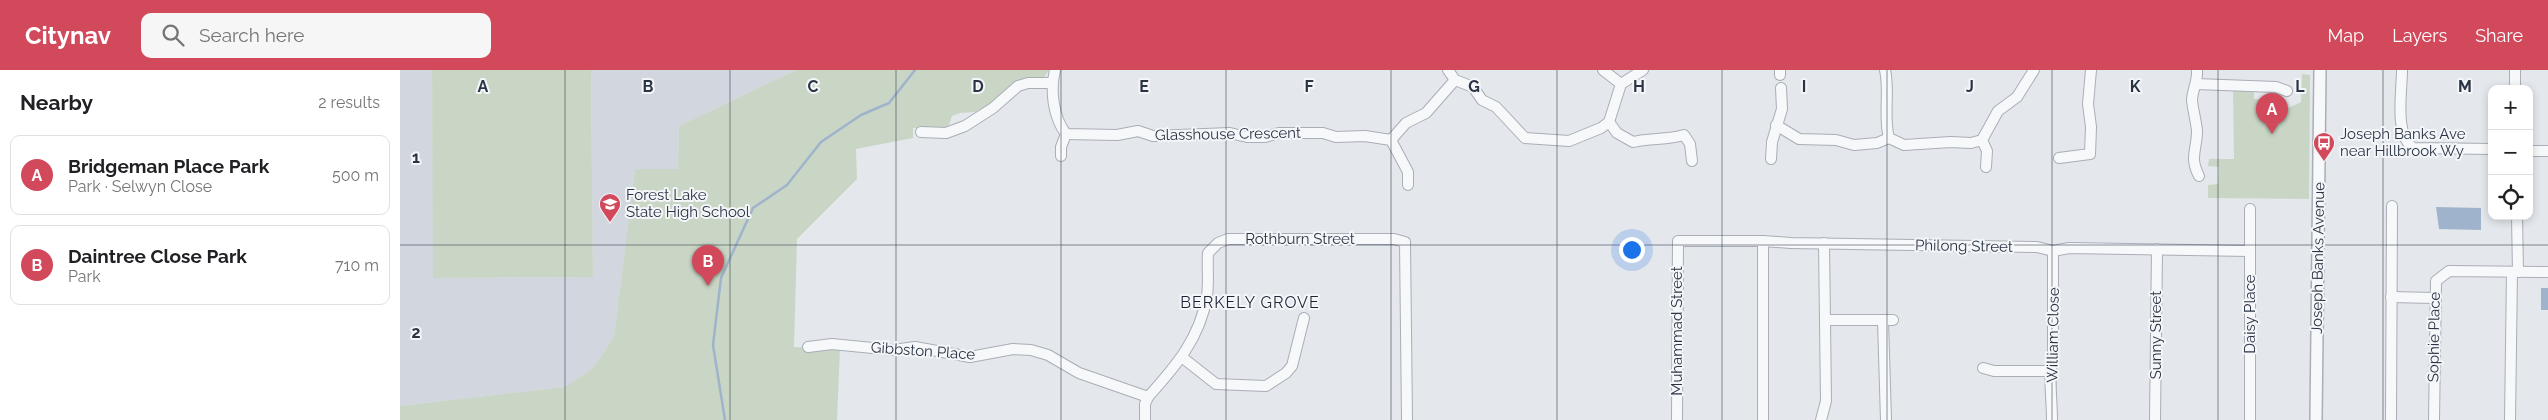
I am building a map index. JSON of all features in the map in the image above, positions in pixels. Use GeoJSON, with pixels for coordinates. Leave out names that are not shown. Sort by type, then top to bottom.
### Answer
{"type":"FeatureCollection","features":[{"type":"Feature","properties":{"kind":"street"},"geometry":{"type":"LineString","coordinates":[[1055,70],[1051,83],[1059,124],[1066,134],[1061,156]]}},
{"type":"Feature","properties":{"kind":"street"},"geometry":{"type":"LineString","coordinates":[[1448,70],[1455,80],[1473,87],[1482,100],[1496,107],[1525,138],[1569,141],[1601,128],[1608,122],[1621,84],[1643,70]]}},
{"type":"Feature","properties":{"kind":"street"},"geometry":{"type":"LineString","coordinates":[[1603,70],[1621,84]]}},
{"type":"Feature","properties":{"kind":"street"},"geometry":{"type":"LineString","coordinates":[[1885,70],[1888,107],[1886,128],[1889,138]]}},
{"type":"Feature","properties":{"kind":"street"},"geometry":{"type":"LineString","coordinates":[[1776,125],[1799,139],[1836,140],[1854,145],[1877,143],[1889,138],[1904,145],[1950,142],[1971,143],[1982,140],[1998,111],[2017,97],[2034,70]]}},
{"type":"Feature","properties":{"kind":"street"},"geometry":{"type":"LineString","coordinates":[[2059,158],[2090,154],[2091,127],[2088,104],[2091,70]]}},
{"type":"Feature","properties":{"kind":"street"},"geometry":{"type":"LineString","coordinates":[[2197,70],[2192,99],[2197,129],[2193,165],[2199,176]]}},
{"type":"Feature","properties":{"kind":"street","name":"Joseph Banks Avenue"},"geometry":{"type":"LineString","coordinates":[[2316,419],[2320,70]]}},
{"type":"Feature","properties":{"kind":"street"},"geometry":{"type":"LineString","coordinates":[[2402,70],[2401,131],[2406,142],[2413,148],[2488,149]]}},
{"type":"Feature","properties":{"kind":"street"},"geometry":{"type":"LineString","coordinates":[[2515,70],[2515,85]]}},
{"type":"Feature","properties":{"kind":"street"},"geometry":{"type":"LineString","coordinates":[[1408,185],[1408,172],[1391,140],[1406,123],[1426,113],[1455,80]]}},
{"type":"Feature","properties":{"kind":"street"},"geometry":{"type":"LineString","coordinates":[[921,132],[946,133],[965,126],[992,108],[1018,86],[1028,83],[1051,83]]}},
{"type":"Feature","properties":{"kind":"street"},"geometry":{"type":"LineString","coordinates":[[2196,84],[2276,87],[2287,91]]}},
{"type":"Feature","properties":{"kind":"street"},"geometry":{"type":"LineString","coordinates":[[1771,159],[1776,125],[1782,109],[1781,88]]}},
{"type":"Feature","properties":{"kind":"street"},"geometry":{"type":"LineString","coordinates":[[1608,122],[1617,133],[1633,142],[1650,138],[1668,139],[1684,135],[1690,144],[1692,161]]}},
{"type":"Feature","properties":{"kind":"street","name":"Glasshouse Crescent"},"geometry":{"type":"LineString","coordinates":[[1066,134],[1117,135],[1138,131],[1153,136],[1230,133],[1247,137],[1288,133],[1322,133],[1348,138],[1366,136],[1384,141],[1391,140]]}},
{"type":"Feature","properties":{"kind":"street"},"geometry":{"type":"LineString","coordinates":[[1982,140],[1987,151],[1986,166]]}},
{"type":"Feature","properties":{"kind":"street"},"geometry":{"type":"LineString","coordinates":[[2533,151],[2548,151]]}},
{"type":"Feature","properties":{"kind":"street"},"geometry":{"type":"LineString","coordinates":[[2391,420],[2392,206]]}},
{"type":"Feature","properties":{"kind":"street","name":"Daisy Place"},"geometry":{"type":"LineString","coordinates":[[2250,209],[2250,420]]}},
{"type":"Feature","properties":{"kind":"street"},"geometry":{"type":"LineString","coordinates":[[2510,420],[2517,220]]}},
{"type":"Feature","properties":{"kind":"street","name":"Rothburn Street"},"geometry":{"type":"LineString","coordinates":[[1148,397],[1183,358],[1194,338],[1202,318],[1208,294],[1208,253],[1218,242],[1228,239],[1394,239],[1405,242],[1406,420]]}},
{"type":"Feature","properties":{"kind":"street","name":"Philong Street"},"geometry":{"type":"LineString","coordinates":[[1678,241],[2037,247],[2053,251],[2070,248],[2250,251]]}},
{"type":"Feature","properties":{"kind":"street","name":"Muhammad Street"},"geometry":{"type":"LineString","coordinates":[[1677,420],[1678,241]]}},
{"type":"Feature","properties":{"kind":"street"},"geometry":{"type":"LineString","coordinates":[[1763,241],[1763,420]]}},
{"type":"Feature","properties":{"kind":"street"},"geometry":{"type":"LineString","coordinates":[[1821,420],[1826,401],[1824,243]]}},
{"type":"Feature","properties":{"kind":"street","name":"Sunny Street"},"geometry":{"type":"LineString","coordinates":[[2156,420],[2157,249]]}},
{"type":"Feature","properties":{"kind":"street","name":"William Close"},"geometry":{"type":"LineString","coordinates":[[2052,420],[2049,371],[2053,354],[2053,251]]}},
{"type":"Feature","properties":{"kind":"street","name":"Sophie Place"},"geometry":{"type":"LineString","coordinates":[[2434,420],[2434,298],[2436,281],[2444,273],[2548,272]]}},
{"type":"Feature","properties":{"kind":"street"},"geometry":{"type":"LineString","coordinates":[[2391,297],[2434,298]]}},
{"type":"Feature","properties":{"kind":"street"},"geometry":{"type":"LineString","coordinates":[[1183,358],[1216,384],[1266,386],[1286,373],[1292,366],[1304,318]]}},
{"type":"Feature","properties":{"kind":"street"},"geometry":{"type":"LineString","coordinates":[[1825,320],[1894,320]]}},
{"type":"Feature","properties":{"kind":"street"},"geometry":{"type":"LineString","coordinates":[[1883,320],[1886,420]]}},
{"type":"Feature","properties":{"kind":"street","name":"Gibbston Place"},"geometry":{"type":"LineString","coordinates":[[808,347],[832,344],[893,350],[915,347],[970,357],[1013,349],[1031,350],[1048,355],[1079,373],[1148,397]]}},
{"type":"Feature","properties":{"kind":"street"},"geometry":{"type":"LineString","coordinates":[[1983,368],[1994,371],[2049,371]]}},
{"type":"Feature","properties":{"kind":"street"},"geometry":{"type":"LineString","coordinates":[[1145,420],[1145,404],[1148,397]]}},
{"type":"Feature","properties":{"kind":"shaded area","name":"Forest Lake State High School"},"geometry":{"type":"Polygon","coordinates":[[[400,70],[432,70],[434,278],[593,277],[591,70],[796,70],[679,126],[678,169],[635,169],[614,337],[593,368],[565,387],[400,406],[400,70]]]}},
{"type":"Feature","properties":{"kind":"green space"},"geometry":{"type":"Polygon","coordinates":[[[432,70],[591,70],[593,277],[433,278],[432,70]]]}},
{"type":"Feature","properties":{"kind":"green space"},"geometry":{"type":"Polygon","coordinates":[[[796,70],[1049,70],[1044,78],[1018,80],[992,103],[975,112],[960,113],[952,116],[948,128],[913,128],[913,138],[856,149],[857,179],[797,239],[794,347],[840,349],[837,420],[400,420],[400,406],[565,387],[593,368],[614,337],[635,169],[678,169],[679,126],[796,70]]]}},
{"type":"Feature","properties":{"kind":"green space"},"geometry":{"type":"Polygon","coordinates":[[[2302,74],[2310,75],[2309,199],[2208,198],[2208,185],[2218,184],[2219,167],[2208,166],[2209,159],[2234,159],[2233,89],[2254,91],[2254,99],[2278,101],[2286,109],[2301,102],[2302,74]]]}},
{"type":"Feature","properties":{"kind":"water"},"geometry":{"type":"Polygon","coordinates":[[[2436,207],[2481,208],[2481,230],[2439,229],[2436,207]]]}},
{"type":"Feature","properties":{"kind":"water"},"geometry":{"type":"Polygon","coordinates":[[[2541,288],[2548,288],[2548,310],[2541,310],[2541,288]]]}},
{"type":"Feature","properties":{"kind":"waterway"},"geometry":{"type":"LineString","coordinates":[[725,420],[713,345],[721,278],[753,208],[787,185],[821,142],[861,115],[889,103],[915,70]]}},
{"type":"Feature","properties":{"kind":"place","name":"Bridgeman Place Park"},"geometry":{"type":"Point","coordinates":[2272,134]}},
{"type":"Feature","properties":{"kind":"place","name":"Joseph Banks Ave near Hillbrook Wy"},"geometry":{"type":"Point","coordinates":[2324,162]}},
{"type":"Feature","properties":{"kind":"place","name":"Forest Lake State High School"},"geometry":{"type":"Point","coordinates":[610,223]}},
{"type":"Feature","properties":{"kind":"place","name":"Daintree Close Park"},"geometry":{"type":"Point","coordinates":[708,286]}},
{"type":"Feature","properties":{"kind":"district","name":"BERKELY GROVE"},"geometry":{"type":"Point","coordinates":[1250,302]}}]}
